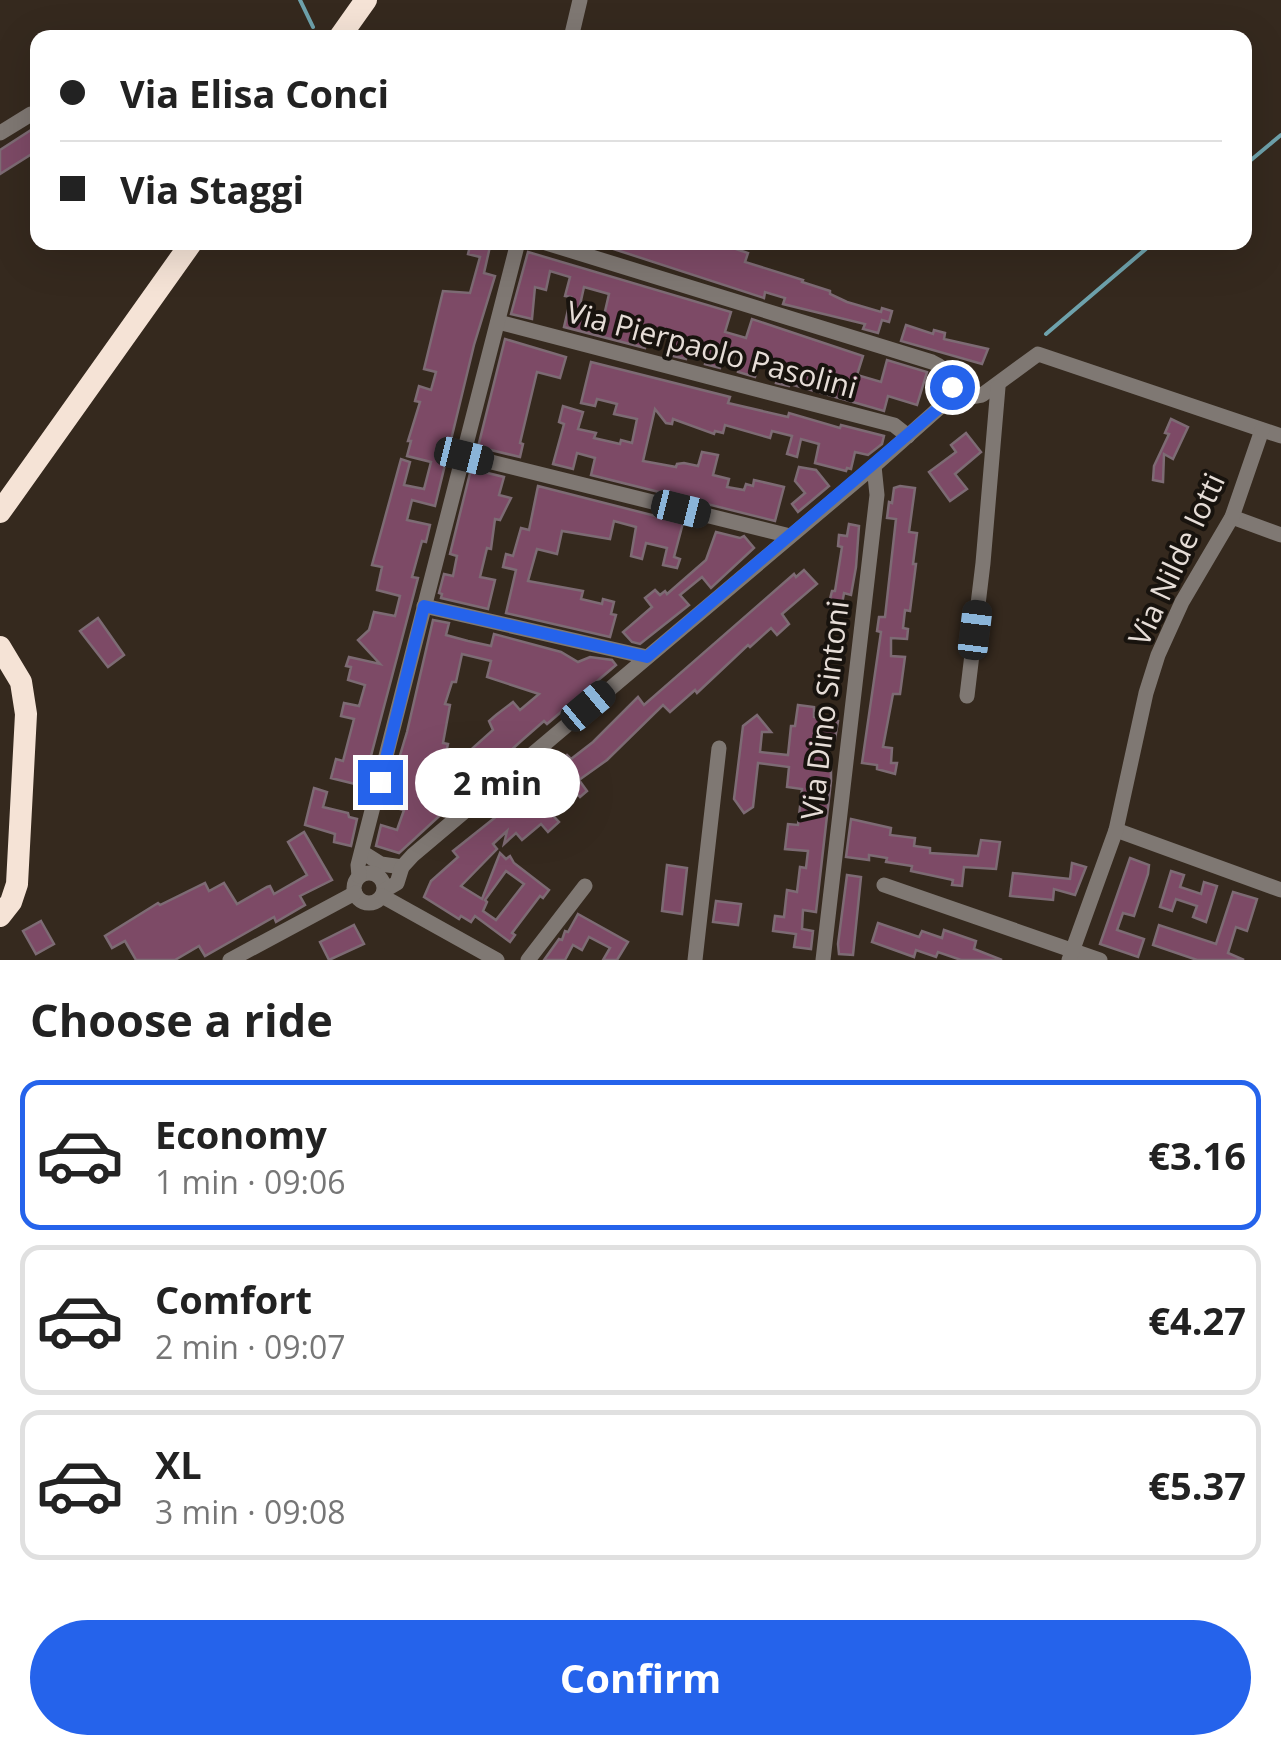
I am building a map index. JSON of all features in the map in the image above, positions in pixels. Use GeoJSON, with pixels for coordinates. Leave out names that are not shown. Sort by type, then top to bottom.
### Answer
{"type":"FeatureCollection","features":[{"type":"Feature","properties":{"kind":"highway"},"geometry":{"type":"LineString","coordinates":[[329,30],[350,0]]}},
{"type":"Feature","properties":{"kind":"highway"},"geometry":{"type":"LineString","coordinates":[[345,30],[366,0]]}},
{"type":"Feature","properties":{"kind":"highway"},"geometry":{"type":"LineString","coordinates":[[0,491],[171,250]]}},
{"type":"Feature","properties":{"kind":"highway"},"geometry":{"type":"LineString","coordinates":[[0,512],[186,250]]}},
{"type":"Feature","properties":{"kind":"highway"},"geometry":{"type":"LineString","coordinates":[[0,527],[21,498],[32,466]]}},
{"type":"Feature","properties":{"kind":"highway"},"geometry":{"type":"LineString","coordinates":[[0,648],[21,682],[26,714],[17,884],[11,902],[0,916]]}},
{"type":"Feature","properties":{"kind":"street"},"geometry":{"type":"LineString","coordinates":[[573,30],[580,0]]}},
{"type":"Feature","properties":{"kind":"street"},"geometry":{"type":"LineString","coordinates":[[0,133],[30,114]]}},
{"type":"Feature","properties":{"kind":"street"},"geometry":{"type":"LineString","coordinates":[[516,250],[356,871],[365,902],[375,902],[397,883],[402,867],[874,466],[947,401],[952,387],[944,367],[932,362],[569,250]]}},
{"type":"Feature","properties":{"kind":"street","name":"Via Pierpaolo Pasolini"},"geometry":{"type":"LineString","coordinates":[[498,322],[894,425],[908,436]]}},
{"type":"Feature","properties":{"kind":"street"},"geometry":{"type":"LineString","coordinates":[[947,401],[982,395],[1038,354],[1281,436]]}},
{"type":"Feature","properties":{"kind":"street"},"geometry":{"type":"LineString","coordinates":[[967,696],[998,386]]}},
{"type":"Feature","properties":{"kind":"street","name":"Via Nilde Iotti"},"geometry":{"type":"LineString","coordinates":[[1070,955],[1116,830],[1158,655],[1182,602],[1232,516],[1262,430]]}},
{"type":"Feature","properties":{"kind":"street"},"geometry":{"type":"LineString","coordinates":[[464,456],[790,536]]}},
{"type":"Feature","properties":{"kind":"street","name":"Via Dino Sintoni"},"geometry":{"type":"LineString","coordinates":[[823,960],[877,495],[874,466]]}},
{"type":"Feature","properties":{"kind":"street"},"geometry":{"type":"LineString","coordinates":[[1232,516],[1281,535]]}},
{"type":"Feature","properties":{"kind":"street"},"geometry":{"type":"LineString","coordinates":[[424,606],[647,657]]}},
{"type":"Feature","properties":{"kind":"street"},"geometry":{"type":"LineString","coordinates":[[695,960],[720,748]]}},
{"type":"Feature","properties":{"kind":"street"},"geometry":{"type":"LineString","coordinates":[[1116,830],[1281,890]]}},
{"type":"Feature","properties":{"kind":"street"},"geometry":{"type":"LineString","coordinates":[[362,852],[381,864],[402,867]]}},
{"type":"Feature","properties":{"kind":"street"},"geometry":{"type":"LineString","coordinates":[[230,960],[357,885],[369,872],[378,876],[383,893],[498,960]]}},
{"type":"Feature","properties":{"kind":"street"},"geometry":{"type":"LineString","coordinates":[[884,884],[1070,955],[1100,960]]}},
{"type":"Feature","properties":{"kind":"street"},"geometry":{"type":"LineString","coordinates":[[528,960],[585,886]]}},
{"type":"Feature","properties":{"kind":"building"},"geometry":{"type":"Polygon","coordinates":[[[30,131],[30,155],[0,174],[0,150],[30,131]]]}},
{"type":"Feature","properties":{"kind":"building"},"geometry":{"type":"Polygon","coordinates":[[[469,250],[489,250],[484,273],[495,276],[435,506],[412,500],[407,520],[430,525],[412,577],[418,578],[363,786],[331,778],[336,759],[343,761],[354,719],[341,716],[344,703],[359,706],[365,685],[348,680],[351,667],[346,666],[349,657],[380,664],[358,640],[369,630],[374,612],[395,616],[400,596],[377,590],[382,567],[372,565],[401,459],[410,462],[404,485],[424,489],[431,462],[407,456],[420,402],[415,401],[419,386],[431,390],[436,372],[424,369],[443,291],[470,293],[480,257],[468,254],[469,250]]]}},
{"type":"Feature","properties":{"kind":"building"},"geometry":{"type":"Polygon","coordinates":[[[617,250],[739,250],[748,253],[745,262],[803,280],[847,302],[881,312],[882,308],[892,311],[889,322],[882,320],[878,333],[863,329],[865,324],[783,304],[785,298],[765,292],[764,298],[617,250]]]}},
{"type":"Feature","properties":{"kind":"building"},"geometry":{"type":"Polygon","coordinates":[[[528,252],[731,312],[725,332],[746,338],[752,319],[863,356],[857,375],[881,382],[887,360],[927,372],[917,405],[888,396],[884,411],[776,383],[780,369],[760,362],[755,377],[738,372],[742,358],[725,352],[720,368],[705,364],[709,348],[690,343],[686,359],[669,355],[674,339],[649,333],[645,348],[564,327],[571,297],[565,296],[570,277],[550,271],[546,290],[535,287],[532,319],[511,314],[528,252]],[[584,287],[578,314],[603,320],[609,294],[584,287]]]}},
{"type":"Feature","properties":{"kind":"building"},"geometry":{"type":"Polygon","coordinates":[[[906,325],[933,334],[934,330],[945,333],[944,339],[988,349],[982,364],[901,341],[906,325]]]}},
{"type":"Feature","properties":{"kind":"building"},"geometry":{"type":"Polygon","coordinates":[[[505,339],[566,357],[560,378],[537,372],[520,457],[478,447],[505,339]]]}},
{"type":"Feature","properties":{"kind":"building"},"geometry":{"type":"Polygon","coordinates":[[[591,362],[730,397],[728,403],[884,436],[882,444],[868,455],[855,452],[851,469],[846,471],[815,463],[819,444],[801,439],[797,457],[787,454],[792,436],[772,431],[770,438],[725,425],[723,433],[714,434],[673,419],[672,424],[666,423],[655,409],[643,461],[698,466],[702,452],[718,455],[713,475],[729,479],[727,487],[744,490],[746,484],[753,486],[754,480],[784,487],[775,521],[591,475],[595,458],[577,453],[573,469],[553,464],[564,424],[559,422],[563,406],[583,412],[578,429],[596,433],[594,438],[632,443],[637,419],[614,414],[617,404],[597,399],[595,406],[581,403],[591,362]]]}},
{"type":"Feature","properties":{"kind":"building"},"geometry":{"type":"Polygon","coordinates":[[[1171,419],[1188,427],[1173,459],[1164,454],[1163,482],[1153,480],[1154,466],[1169,434],[1165,433],[1171,419]]]}},
{"type":"Feature","properties":{"kind":"building"},"geometry":{"type":"Polygon","coordinates":[[[966,433],[981,452],[955,474],[967,489],[950,501],[929,472],[956,452],[951,445],[966,433]]]}},
{"type":"Feature","properties":{"kind":"building"},"geometry":{"type":"Polygon","coordinates":[[[799,467],[816,470],[829,486],[798,512],[792,504],[805,493],[795,481],[799,467]]]}},
{"type":"Feature","properties":{"kind":"building"},"geometry":{"type":"Polygon","coordinates":[[[471,469],[504,477],[499,495],[511,498],[500,520],[495,519],[491,549],[487,548],[480,577],[495,580],[488,609],[441,598],[439,593],[444,574],[453,576],[457,556],[450,554],[471,469]]]}},
{"type":"Feature","properties":{"kind":"building"},"geometry":{"type":"Polygon","coordinates":[[[538,486],[683,523],[674,557],[680,559],[677,568],[663,565],[667,548],[646,543],[642,559],[631,556],[636,527],[614,521],[610,539],[562,531],[557,554],[537,549],[528,581],[583,591],[581,599],[602,604],[603,599],[614,602],[611,614],[616,615],[610,637],[506,613],[516,570],[503,567],[506,554],[513,556],[521,528],[529,530],[538,486]]]}},
{"type":"Feature","properties":{"kind":"building"},"geometry":{"type":"Polygon","coordinates":[[[894,488],[915,488],[909,532],[917,533],[910,611],[905,610],[903,628],[908,629],[907,639],[891,638],[891,656],[905,657],[900,694],[893,694],[883,747],[892,748],[891,763],[897,763],[895,774],[862,763],[881,632],[877,631],[879,617],[885,617],[896,519],[887,518],[889,502],[892,503],[894,488]]]}},
{"type":"Feature","properties":{"kind":"building"},"geometry":{"type":"Polygon","coordinates":[[[849,524],[859,526],[856,567],[851,595],[844,593],[841,610],[828,607],[835,591],[842,547],[838,546],[839,535],[847,536],[849,524]]]}},
{"type":"Feature","properties":{"kind":"building"},"geometry":{"type":"Polygon","coordinates":[[[716,532],[744,536],[754,548],[711,588],[702,577],[680,595],[689,605],[640,644],[632,642],[623,632],[652,607],[645,598],[655,590],[660,595],[665,591],[667,594],[706,560],[716,532]]]}},
{"type":"Feature","properties":{"kind":"building"},"geometry":{"type":"Polygon","coordinates":[[[804,570],[817,584],[782,614],[789,624],[777,635],[771,628],[670,712],[663,705],[607,760],[579,780],[587,791],[580,797],[567,783],[543,805],[559,822],[548,832],[541,824],[522,840],[516,833],[504,844],[507,831],[493,844],[497,849],[461,886],[482,899],[500,853],[506,859],[510,856],[549,890],[512,933],[515,935],[510,942],[475,916],[471,922],[461,916],[459,919],[424,897],[431,881],[458,857],[453,851],[567,755],[571,759],[593,742],[638,697],[644,705],[794,574],[796,577],[804,570]],[[506,871],[485,900],[483,911],[496,920],[524,884],[506,871]]]}},
{"type":"Feature","properties":{"kind":"building"},"geometry":{"type":"Polygon","coordinates":[[[98,618],[124,655],[108,667],[80,631],[98,618]]]}},
{"type":"Feature","properties":{"kind":"building"},"geometry":{"type":"Polygon","coordinates":[[[433,620],[449,623],[446,635],[468,641],[491,646],[494,634],[561,652],[578,662],[590,657],[612,660],[616,665],[547,724],[544,721],[399,853],[376,846],[381,825],[397,830],[404,810],[385,805],[433,620]],[[462,654],[456,682],[452,682],[445,704],[450,705],[442,770],[493,730],[489,721],[496,715],[513,702],[520,710],[539,694],[487,677],[491,661],[462,654]]]}},
{"type":"Feature","properties":{"kind":"building"},"geometry":{"type":"Polygon","coordinates":[[[798,705],[814,707],[814,717],[838,721],[835,739],[830,738],[831,781],[816,912],[803,910],[802,929],[813,931],[811,949],[794,947],[796,934],[773,931],[775,916],[784,917],[787,890],[797,892],[800,867],[806,868],[808,851],[785,849],[788,824],[798,825],[802,789],[787,787],[789,767],[758,763],[753,807],[744,813],[734,799],[743,726],[757,715],[771,732],[762,732],[760,752],[788,755],[798,705]]]}},
{"type":"Feature","properties":{"kind":"building"},"geometry":{"type":"Polygon","coordinates":[[[314,788],[327,792],[323,807],[357,819],[351,846],[334,842],[335,834],[305,825],[314,788]]]}},
{"type":"Feature","properties":{"kind":"building"},"geometry":{"type":"Polygon","coordinates":[[[851,819],[891,828],[890,835],[915,838],[914,846],[930,848],[930,853],[978,856],[981,840],[1000,842],[996,869],[964,867],[962,886],[952,885],[953,880],[911,871],[912,866],[886,862],[887,858],[846,857],[851,819]]]}},
{"type":"Feature","properties":{"kind":"building"},"geometry":{"type":"Polygon","coordinates":[[[304,832],[332,880],[300,896],[305,905],[276,922],[274,917],[205,956],[199,946],[175,960],[136,960],[125,941],[112,948],[105,936],[158,903],[205,883],[209,891],[224,883],[237,904],[270,886],[274,894],[307,875],[288,842],[304,832]]]}},
{"type":"Feature","properties":{"kind":"building"},"geometry":{"type":"Polygon","coordinates":[[[1130,858],[1149,865],[1148,874],[1134,916],[1123,913],[1117,930],[1144,939],[1138,957],[1100,944],[1130,858]]]}},
{"type":"Feature","properties":{"kind":"building"},"geometry":{"type":"Polygon","coordinates":[[[1072,863],[1086,867],[1075,895],[1054,889],[1053,900],[1010,896],[1013,873],[1070,879],[1072,863]]]}},
{"type":"Feature","properties":{"kind":"building"},"geometry":{"type":"Polygon","coordinates":[[[667,865],[687,868],[682,914],[662,911],[667,865]]]}},
{"type":"Feature","properties":{"kind":"building"},"geometry":{"type":"Polygon","coordinates":[[[1171,871],[1184,875],[1180,887],[1201,894],[1204,882],[1217,886],[1206,922],[1193,917],[1197,906],[1176,899],[1172,911],[1160,907],[1171,871]]]}},
{"type":"Feature","properties":{"kind":"building"},"geometry":{"type":"Polygon","coordinates":[[[847,875],[861,877],[853,955],[839,954],[838,944],[847,875]]]}},
{"type":"Feature","properties":{"kind":"building"},"geometry":{"type":"Polygon","coordinates":[[[1233,892],[1257,899],[1247,931],[1236,927],[1228,953],[1244,960],[1197,960],[1153,945],[1159,925],[1216,944],[1233,892]]]}},
{"type":"Feature","properties":{"kind":"building"},"geometry":{"type":"Polygon","coordinates":[[[716,901],[741,904],[738,925],[713,922],[716,901]]]}},
{"type":"Feature","properties":{"kind":"building"},"geometry":{"type":"Polygon","coordinates":[[[578,914],[628,942],[617,960],[603,960],[610,948],[589,937],[582,950],[573,945],[565,960],[544,960],[578,914]]]}},
{"type":"Feature","properties":{"kind":"building"},"geometry":{"type":"Polygon","coordinates":[[[41,921],[54,944],[36,954],[23,931],[41,921]]]}},
{"type":"Feature","properties":{"kind":"building"},"geometry":{"type":"Polygon","coordinates":[[[878,923],[919,937],[922,931],[942,938],[944,930],[976,941],[974,949],[1002,960],[961,960],[916,950],[914,957],[872,942],[878,923]]]}},
{"type":"Feature","properties":{"kind":"building"},"geometry":{"type":"Polygon","coordinates":[[[354,925],[364,944],[329,960],[320,942],[354,925]]]}},
{"type":"Feature","properties":{"kind":"waterway"},"geometry":{"type":"LineString","coordinates":[[300,0],[313,27]]}},
{"type":"Feature","properties":{"kind":"waterway"},"geometry":{"type":"LineString","coordinates":[[1252,159],[1281,135]]}},
{"type":"Feature","properties":{"kind":"waterway"},"geometry":{"type":"LineString","coordinates":[[1046,334],[1145,250]]}},
{"type":"Feature","properties":{"kind":"route"},"geometry":{"type":"LineString","coordinates":[[380,782],[424,606],[647,657],[874,466],[947,401],[952,387]]}}]}
